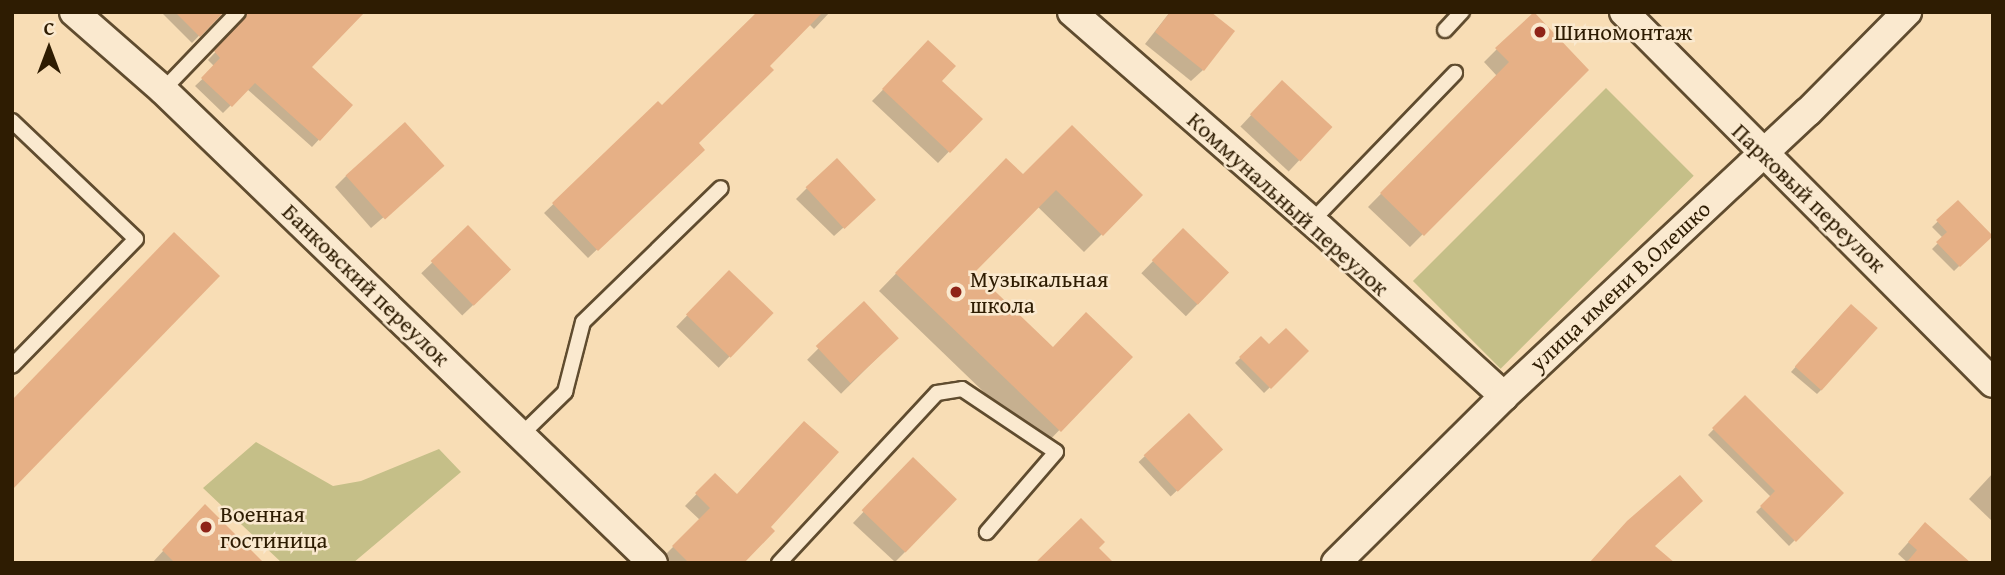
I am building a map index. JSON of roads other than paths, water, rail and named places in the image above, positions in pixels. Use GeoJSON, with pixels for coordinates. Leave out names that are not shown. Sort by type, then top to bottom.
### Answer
{"type":"FeatureCollection","features":[{"type":"Feature","properties":{"kind":"street","name":"Банковский переулок"},"geometry":{"type":"LineString","coordinates":[[74,12],[163,90],[653,563]]}},
{"type":"Feature","properties":{"kind":"street","name":"Коммунальный переулок"},"geometry":{"type":"LineString","coordinates":[[1072,12],[1312,221],[1504,396]]}},
{"type":"Feature","properties":{"kind":"street","name":"Парковый переулок"},"geometry":{"type":"LineString","coordinates":[[1624,12],[1993,383]]}},
{"type":"Feature","properties":{"kind":"street","name":"улица имени В.Олешко"},"geometry":{"type":"LineString","coordinates":[[1336,563],[1504,396],[1907,12]]}},
{"type":"Feature","properties":{"kind":"lane"},"geometry":{"type":"LineString","coordinates":[[163,90],[238,12]]}},
{"type":"Feature","properties":{"kind":"lane"},"geometry":{"type":"LineString","coordinates":[[1445,30],[1462,12]]}},
{"type":"Feature","properties":{"kind":"lane"},"geometry":{"type":"LineString","coordinates":[[1312,221],[1455,73]]}},
{"type":"Feature","properties":{"kind":"lane"},"geometry":{"type":"LineString","coordinates":[[12,121],[136,239],[12,366]]}},
{"type":"Feature","properties":{"kind":"lane"},"geometry":{"type":"LineString","coordinates":[[521,435],[565,392],[583,322],[722,188]]}},
{"type":"Feature","properties":{"kind":"lane"},"geometry":{"type":"LineString","coordinates":[[779,563],[937,393],[962,389],[1056,452],[987,532]]}},
{"type":"Feature","properties":{"kind":"place","name":"Шиномонтаж"},"geometry":{"type":"Point","coordinates":[1540,32]}},
{"type":"Feature","properties":{"kind":"place","name":"Музыкальная школа"},"geometry":{"type":"Point","coordinates":[956,292]}},
{"type":"Feature","properties":{"kind":"place","name":"Военная гостиница"},"geometry":{"type":"Point","coordinates":[206,527]}}]}
